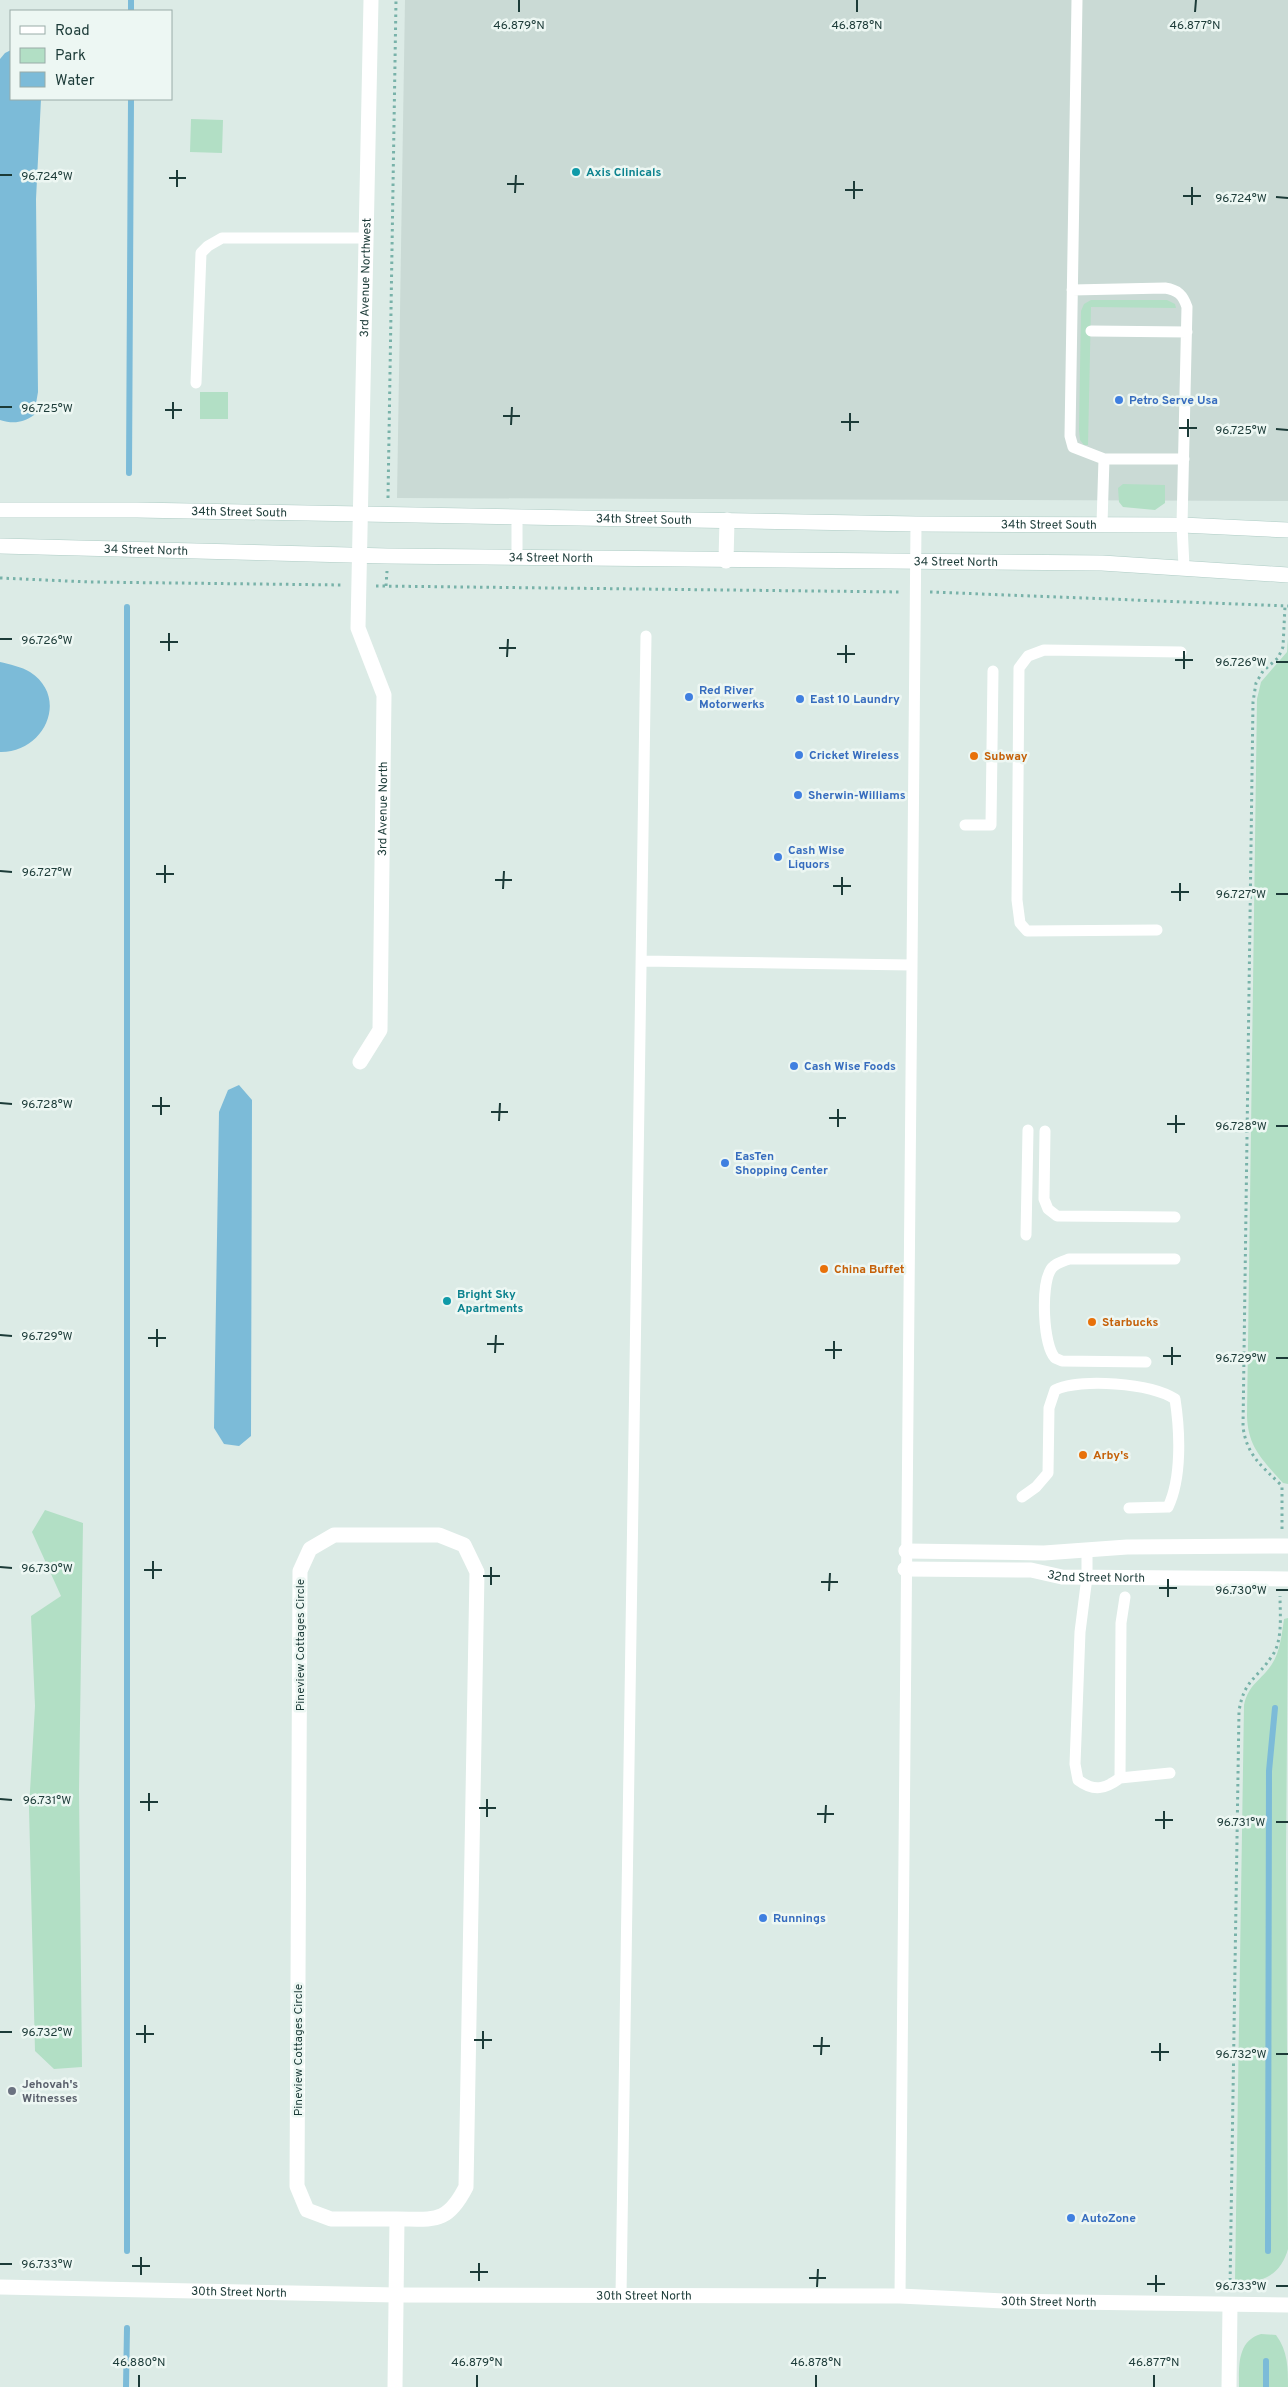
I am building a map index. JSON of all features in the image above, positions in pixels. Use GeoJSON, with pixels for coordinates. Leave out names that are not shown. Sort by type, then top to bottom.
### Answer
{"type":"FeatureCollection","features":[{"type":"Feature","properties":{"kind":"street","name":"3rd Avenue Northwest"},"geometry":{"type":"LineString","coordinates":[[360,555],[371,0]]}},
{"type":"Feature","properties":{"kind":"street","name":"34th Street South"},"geometry":{"type":"LineString","coordinates":[[0,510],[137,510],[916,524],[1182,525],[1288,530]]}},
{"type":"Feature","properties":{"kind":"street"},"geometry":{"type":"LineString","coordinates":[[726,560],[727,520]]}},
{"type":"Feature","properties":{"kind":"street","name":"34 Street North"},"geometry":{"type":"LineString","coordinates":[[0,546],[387,556],[1102,563],[1184,567]]}},
{"type":"Feature","properties":{"kind":"street","name":"3rd Avenue North"},"geometry":{"type":"LineString","coordinates":[[360,555],[358,628],[384,695],[380,1030],[360,1062]]}},
{"type":"Feature","properties":{"kind":"street"},"geometry":{"type":"LineString","coordinates":[[1184,567],[1288,574]]}},
{"type":"Feature","properties":{"kind":"street","name":"Pineview Cottages Circle"},"geometry":{"type":"LineString","coordinates":[[334,1534],[439,1535],[464,1545],[476,1572],[466,2187],[456,2208],[435,2219],[397,2219],[330,2218],[307,2210],[297,2186],[300,1571],[310,1549],[334,1534]]}},
{"type":"Feature","properties":{"kind":"street","name":"32nd Street North"},"geometry":{"type":"LineString","coordinates":[[906,1550],[1044,1553],[1127,1547],[1285,1546]]}},
{"type":"Feature","properties":{"kind":"street","name":"32nd Street North"},"geometry":{"type":"LineString","coordinates":[[905,1569],[1031,1570],[1062,1577],[1284,1578]]}},
{"type":"Feature","properties":{"kind":"street"},"geometry":{"type":"LineString","coordinates":[[395,2387],[397,2219]]}},
{"type":"Feature","properties":{"kind":"street","name":"30th Street North"},"geometry":{"type":"LineString","coordinates":[[0,2287],[396,2295],[900,2296],[1004,2301],[1288,2305]]}},
{"type":"Feature","properties":{"kind":"street"},"geometry":{"type":"LineString","coordinates":[[1228,2387],[1230,2305]]}},
{"type":"Feature","properties":{"kind":"lane"},"geometry":{"type":"LineString","coordinates":[[1077,0],[1070,436],[1073,447],[1104,459],[1184,459]]}},
{"type":"Feature","properties":{"kind":"lane"},"geometry":{"type":"LineString","coordinates":[[196,383],[201,253],[208,246],[222,238],[366,238]]}},
{"type":"Feature","properties":{"kind":"lane"},"geometry":{"type":"LineString","coordinates":[[1072,290],[1173,289],[1185,299],[1187,307],[1187,332],[1182,525],[1184,567]]}},
{"type":"Feature","properties":{"kind":"lane"},"geometry":{"type":"LineString","coordinates":[[1091,331],[1187,332]]}},
{"type":"Feature","properties":{"kind":"lane"},"geometry":{"type":"LineString","coordinates":[[1102,524],[1104,459]]}},
{"type":"Feature","properties":{"kind":"lane"},"geometry":{"type":"LineString","coordinates":[[517,517],[517,556]]}},
{"type":"Feature","properties":{"kind":"lane"},"geometry":{"type":"LineString","coordinates":[[900,2296],[905,1569],[916,524]]}},
{"type":"Feature","properties":{"kind":"lane"},"geometry":{"type":"LineString","coordinates":[[621,2296],[646,636]]}},
{"type":"Feature","properties":{"kind":"lane"},"geometry":{"type":"LineString","coordinates":[[1157,930],[1027,931],[1020,923],[1017,900],[1019,668],[1028,656],[1044,650],[1180,652]]}},
{"type":"Feature","properties":{"kind":"lane"},"geometry":{"type":"LineString","coordinates":[[965,825],[991,825],[993,670]]}},
{"type":"Feature","properties":{"kind":"lane"},"geometry":{"type":"LineString","coordinates":[[642,961],[912,965]]}},
{"type":"Feature","properties":{"kind":"lane"},"geometry":{"type":"LineString","coordinates":[[1026,1235],[1028,1130]]}},
{"type":"Feature","properties":{"kind":"lane"},"geometry":{"type":"LineString","coordinates":[[1045,1131],[1044,1199],[1048,1209],[1052,1212],[1068,1217],[1175,1217]]}},
{"type":"Feature","properties":{"kind":"lane"},"geometry":{"type":"LineString","coordinates":[[1146,1362],[1062,1361],[1054,1358],[1046,1342],[1046,1286],[1050,1270],[1057,1263],[1069,1259],[1175,1259]]}},
{"type":"Feature","properties":{"kind":"lane"},"geometry":{"type":"LineString","coordinates":[[1022,1497],[1036,1487],[1048,1473],[1048,1408],[1055,1390],[1066,1385],[1136,1385],[1164,1392],[1175,1399],[1179,1422],[1176,1491],[1168,1507],[1129,1508]]}},
{"type":"Feature","properties":{"kind":"lane"},"geometry":{"type":"LineString","coordinates":[[1087,1550],[1087,1577],[1080,1632],[1075,1764],[1078,1780],[1086,1786],[1096,1789],[1108,1786],[1120,1778],[1170,1773]]}},
{"type":"Feature","properties":{"kind":"lane"},"geometry":{"type":"LineString","coordinates":[[1120,1778],[1121,1623],[1125,1597]]}},
{"type":"Feature","properties":{"kind":"path"},"geometry":{"type":"LineString","coordinates":[[388,516],[396,0]]}},
{"type":"Feature","properties":{"kind":"path"},"geometry":{"type":"LineString","coordinates":[[386,586],[387,556]]}},
{"type":"Feature","properties":{"kind":"path"},"geometry":{"type":"LineString","coordinates":[[0,578],[100,582],[359,586],[915,592],[1286,606],[1283,647],[1278,658],[1263,671],[1256,684],[1253,702],[1244,1427],[1246,1444],[1256,1458],[1282,1486],[1285,1546]]}},
{"type":"Feature","properties":{"kind":"path"},"geometry":{"type":"LineString","coordinates":[[1230,2305],[1238,1711],[1242,1695],[1249,1681],[1273,1655],[1280,1632],[1284,1578]]}},
{"type":"Feature","properties":{"kind":"shaded area"},"geometry":{"type":"Polygon","coordinates":[[[405,0],[1288,0],[1288,501],[397,498],[405,0]]]}},
{"type":"Feature","properties":{"kind":"green space"},"geometry":{"type":"Polygon","coordinates":[[[191,119],[223,120],[222,153],[190,152],[191,119]]]}},
{"type":"Feature","properties":{"kind":"green space"},"geometry":{"type":"Polygon","coordinates":[[[1091,300],[1167,300],[1175,304],[1176,308],[1091,307],[1088,445],[1084,445],[1080,440],[1079,430],[1081,311],[1084,304],[1091,300]]]}},
{"type":"Feature","properties":{"kind":"green space"},"geometry":{"type":"Polygon","coordinates":[[[200,392],[228,392],[228,419],[200,419],[200,392]]]}},
{"type":"Feature","properties":{"kind":"green space"},"geometry":{"type":"Polygon","coordinates":[[[1123,484],[1165,485],[1165,503],[1155,510],[1123,507],[1119,502],[1118,488],[1123,484]]]}},
{"type":"Feature","properties":{"kind":"green space"},"geometry":{"type":"Polygon","coordinates":[[[1288,637],[1288,1484],[1283,1483],[1258,1453],[1250,1437],[1247,1416],[1257,699],[1261,682],[1287,652],[1288,637]]]}},
{"type":"Feature","properties":{"kind":"green space"},"geometry":{"type":"Polygon","coordinates":[[[45,1510],[83,1523],[79,1790],[82,2067],[54,2069],[35,2051],[29,1808],[35,1706],[31,1616],[61,1596],[32,1532],[45,1510]]]}},
{"type":"Feature","properties":{"kind":"green space"},"geometry":{"type":"Polygon","coordinates":[[[1288,1618],[1286,1854],[1288,2249],[1285,2258],[1275,2272],[1261,2279],[1244,2281],[1235,2280],[1244,1705],[1252,1687],[1268,1670],[1275,1659],[1284,1619],[1288,1618]]]}},
{"type":"Feature","properties":{"kind":"green space"},"geometry":{"type":"Polygon","coordinates":[[[1261,2334],[1276,2335],[1280,2341],[1286,2360],[1288,2387],[1239,2387],[1243,2348],[1253,2337],[1261,2334]]]}},
{"type":"Feature","properties":{"kind":"water"},"geometry":{"type":"Polygon","coordinates":[[[10,50],[10,100],[41,100],[36,199],[38,392],[34,415],[26,420],[14,422],[0,420],[0,59],[10,50]]]}},
{"type":"Feature","properties":{"kind":"water"},"geometry":{"type":"Polygon","coordinates":[[[0,662],[27,670],[42,683],[48,696],[50,709],[46,722],[39,734],[29,744],[16,750],[0,752],[0,662]]]}},
{"type":"Feature","properties":{"kind":"water"},"geometry":{"type":"Polygon","coordinates":[[[239,1085],[252,1100],[251,1436],[239,1446],[224,1444],[214,1428],[219,1112],[228,1090],[239,1085]]]}},
{"type":"Feature","properties":{"kind":"waterway"},"geometry":{"type":"LineString","coordinates":[[131,0],[131,10]]}},
{"type":"Feature","properties":{"kind":"waterway"},"geometry":{"type":"LineString","coordinates":[[129,473],[131,100]]}},
{"type":"Feature","properties":{"kind":"waterway"},"geometry":{"type":"LineString","coordinates":[[127,607],[127,2251]]}},
{"type":"Feature","properties":{"kind":"waterway"},"geometry":{"type":"LineString","coordinates":[[1268,2251],[1269,1771],[1275,1708]]}},
{"type":"Feature","properties":{"kind":"waterway"},"geometry":{"type":"LineString","coordinates":[[126,2387],[127,2328]]}},
{"type":"Feature","properties":{"kind":"waterway"},"geometry":{"type":"LineString","coordinates":[[1266,2361],[1266,2387]]}},
{"type":"Feature","properties":{"kind":"place","name":"Axis Clinicals"},"geometry":{"type":"Point","coordinates":[576,172]}},
{"type":"Feature","properties":{"kind":"place","name":"Petro Serve Usa"},"geometry":{"type":"Point","coordinates":[1119,400]}},
{"type":"Feature","properties":{"kind":"place","name":"Red River Motorwerks"},"geometry":{"type":"Point","coordinates":[689,697]}},
{"type":"Feature","properties":{"kind":"place","name":"East 10 Laundry"},"geometry":{"type":"Point","coordinates":[800,699]}},
{"type":"Feature","properties":{"kind":"place","name":"Cricket Wireless"},"geometry":{"type":"Point","coordinates":[799,755]}},
{"type":"Feature","properties":{"kind":"place","name":"Subway"},"geometry":{"type":"Point","coordinates":[974,756]}},
{"type":"Feature","properties":{"kind":"place","name":"Sherwin-Williams"},"geometry":{"type":"Point","coordinates":[798,795]}},
{"type":"Feature","properties":{"kind":"place","name":"Cash Wise Liquors"},"geometry":{"type":"Point","coordinates":[778,857]}},
{"type":"Feature","properties":{"kind":"place","name":"Cash Wise Foods"},"geometry":{"type":"Point","coordinates":[794,1066]}},
{"type":"Feature","properties":{"kind":"place","name":"EasTen Shopping Center"},"geometry":{"type":"Point","coordinates":[725,1163]}},
{"type":"Feature","properties":{"kind":"place","name":"China Buffet"},"geometry":{"type":"Point","coordinates":[824,1269]}},
{"type":"Feature","properties":{"kind":"place","name":"Bright Sky Apartments"},"geometry":{"type":"Point","coordinates":[447,1301]}},
{"type":"Feature","properties":{"kind":"place","name":"Starbucks"},"geometry":{"type":"Point","coordinates":[1092,1322]}},
{"type":"Feature","properties":{"kind":"place","name":"Arby's"},"geometry":{"type":"Point","coordinates":[1083,1455]}},
{"type":"Feature","properties":{"kind":"place","name":"Runnings"},"geometry":{"type":"Point","coordinates":[763,1918]}},
{"type":"Feature","properties":{"kind":"place","name":"Jehovah's Witnesses"},"geometry":{"type":"Point","coordinates":[12,2091]}},
{"type":"Feature","properties":{"kind":"place","name":"AutoZone"},"geometry":{"type":"Point","coordinates":[1071,2218]}}]}
